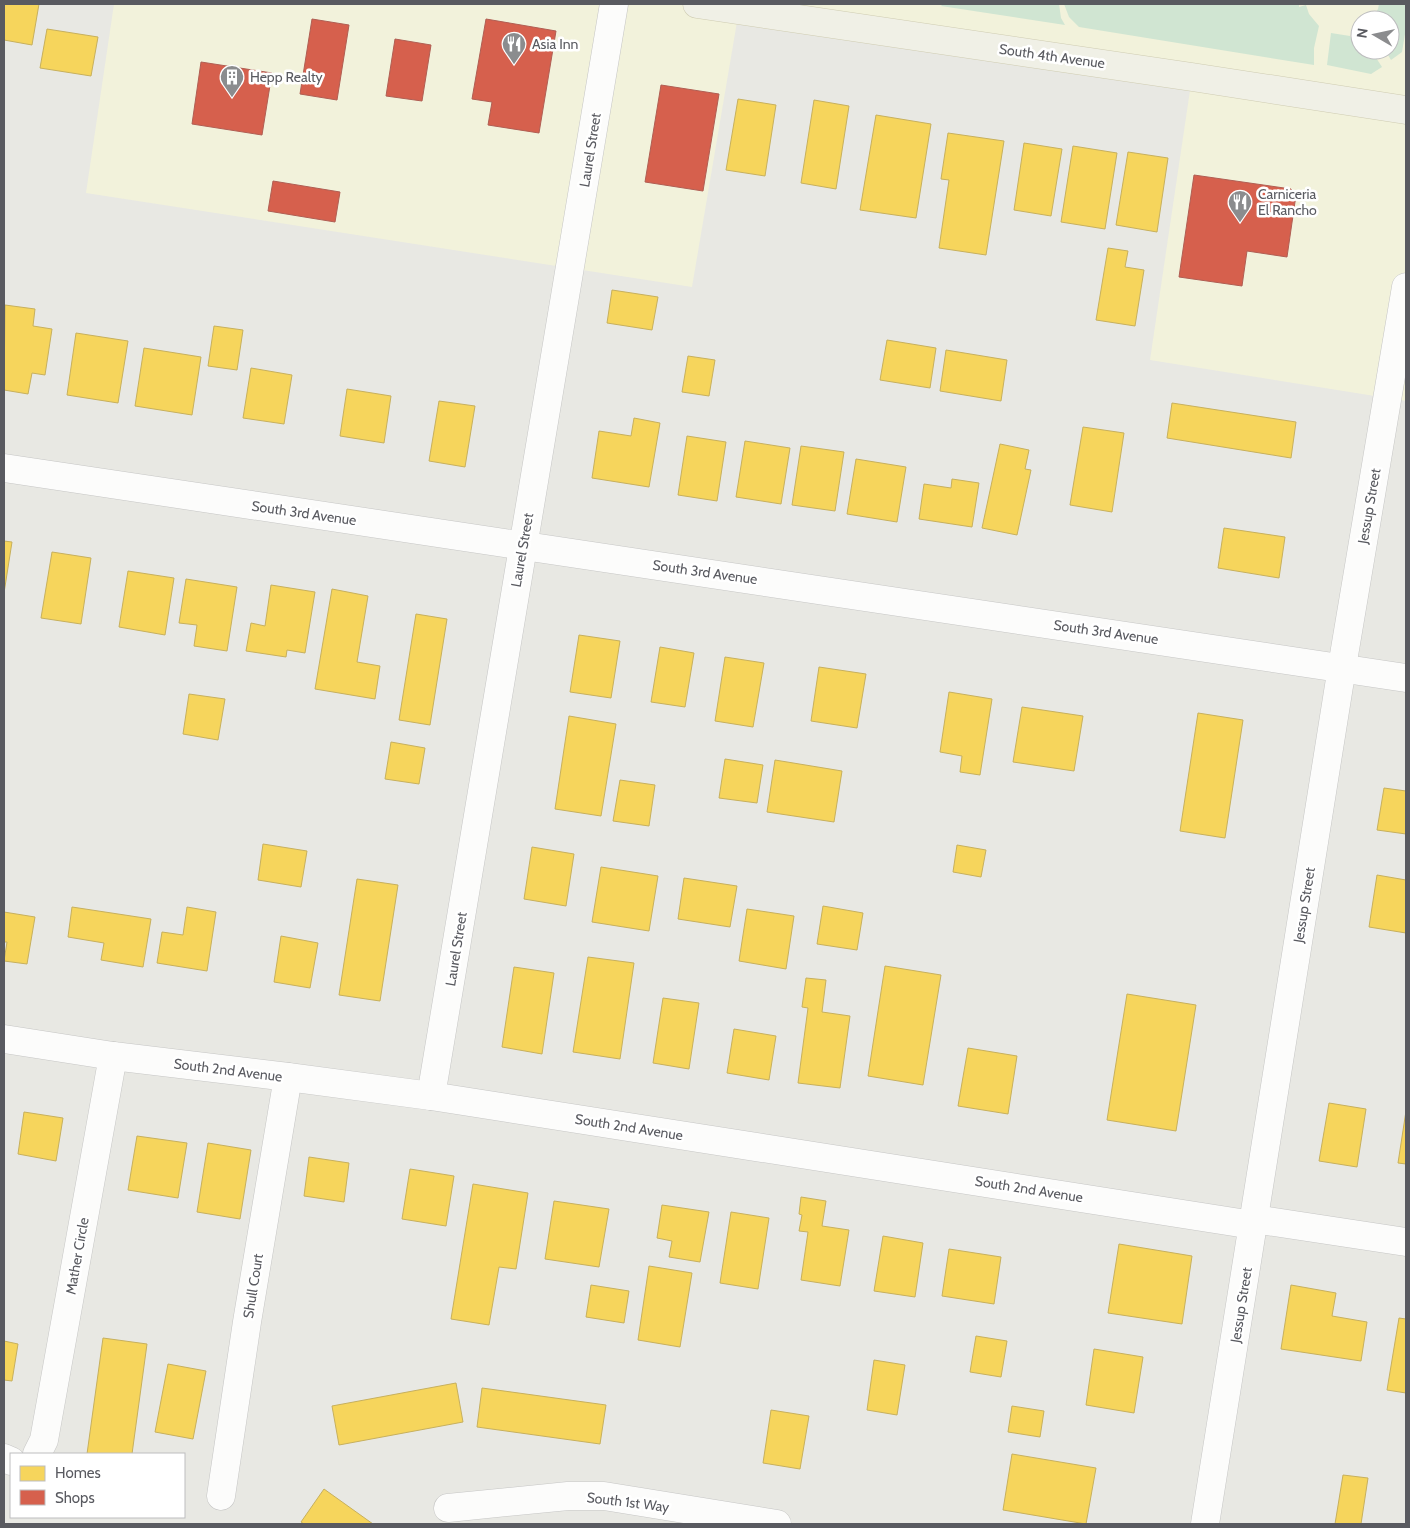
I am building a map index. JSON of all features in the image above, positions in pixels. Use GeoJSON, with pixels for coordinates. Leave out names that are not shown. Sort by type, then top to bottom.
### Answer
{"type":"FeatureCollection","features":[{"type":"Feature","properties":{"kind":"main road","name":"South 4th Avenue"},"geometry":{"type":"LineString","coordinates":[[697,4],[1406,110]]}},
{"type":"Feature","properties":{"kind":"street","name":"Laurel Street"},"geometry":{"type":"LineString","coordinates":[[431,1096],[614,4]]}},
{"type":"Feature","properties":{"kind":"street","name":"Jessup Street"},"geometry":{"type":"LineString","coordinates":[[1205,1524],[1342,667],[1406,287]]}},
{"type":"Feature","properties":{"kind":"street","name":"South 3rd Avenue"},"geometry":{"type":"LineString","coordinates":[[4,468],[1406,678]]}},
{"type":"Feature","properties":{"kind":"street","name":"South 2nd Avenue"},"geometry":{"type":"LineString","coordinates":[[4,1039],[113,1056],[288,1076],[431,1096],[1254,1222],[1406,1242]]}},
{"type":"Feature","properties":{"kind":"street","name":"Mather Circle"},"geometry":{"type":"LineString","coordinates":[[38,1453],[44,1440],[113,1056]]}},
{"type":"Feature","properties":{"kind":"street","name":"Shull Court"},"geometry":{"type":"LineString","coordinates":[[221,1496],[247,1322],[288,1076]]}},
{"type":"Feature","properties":{"kind":"street","name":"South 1st Way"},"geometry":{"type":"LineString","coordinates":[[448,1508],[568,1496],[604,1496],[720,1520],[777,1524]]}},
{"type":"Feature","properties":{"kind":"shaded area"},"geometry":{"type":"Polygon","coordinates":[[[114,4],[1406,4],[1406,401],[1150,360],[1192,77],[739,10],[692,287],[86,193],[114,4]]]}},
{"type":"Feature","properties":{"kind":"shaded area"},"geometry":{"type":"Polygon","coordinates":[[[943,4],[1059,4],[1061,18],[1065,25],[941,6],[943,4]]]}},
{"type":"Feature","properties":{"kind":"shaded area"},"geometry":{"type":"Polygon","coordinates":[[[1064,4],[1299,4],[1299,7],[1306,5],[1309,14],[1319,26],[1314,48],[1314,65],[1079,27],[1069,17],[1064,4]]]}},
{"type":"Feature","properties":{"kind":"shaded area"},"geometry":{"type":"Polygon","coordinates":[[[1379,4],[1406,4],[1406,28],[1402,52],[1400,53],[1400,10],[1378,9],[1379,4]]]}},
{"type":"Feature","properties":{"kind":"shaded area"},"geometry":{"type":"Polygon","coordinates":[[[1331,33],[1350,36],[1350,60],[1377,60],[1382,67],[1371,74],[1327,65],[1331,33]]]}},
{"type":"Feature","properties":{"kind":"building: Homes"},"geometry":{"type":"Polygon","coordinates":[[[4,4],[39,4],[32,45],[4,40],[4,4]]]}},
{"type":"Feature","properties":{"kind":"building: Homes"},"geometry":{"type":"Polygon","coordinates":[[[47,29],[98,37],[91,76],[40,68],[47,29]]]}},
{"type":"Feature","properties":{"kind":"building: Homes"},"geometry":{"type":"Polygon","coordinates":[[[738,99],[776,105],[765,176],[726,170],[738,99]]]}},
{"type":"Feature","properties":{"kind":"building: Homes"},"geometry":{"type":"Polygon","coordinates":[[[814,100],[849,106],[836,189],[801,183],[814,100]]]}},
{"type":"Feature","properties":{"kind":"building: Homes"},"geometry":{"type":"Polygon","coordinates":[[[876,115],[931,124],[916,218],[860,210],[876,115]]]}},
{"type":"Feature","properties":{"kind":"building: Homes"},"geometry":{"type":"Polygon","coordinates":[[[948,133],[1004,141],[986,255],[939,248],[949,180],[941,179],[948,133]]]}},
{"type":"Feature","properties":{"kind":"building: Homes"},"geometry":{"type":"Polygon","coordinates":[[[1024,143],[1062,149],[1051,216],[1014,210],[1024,143]]]}},
{"type":"Feature","properties":{"kind":"building: Homes"},"geometry":{"type":"Polygon","coordinates":[[[1073,146],[1117,153],[1105,229],[1061,222],[1073,146]]]}},
{"type":"Feature","properties":{"kind":"building: Homes"},"geometry":{"type":"Polygon","coordinates":[[[1128,152],[1168,158],[1157,232],[1116,225],[1128,152]]]}},
{"type":"Feature","properties":{"kind":"building: Homes"},"geometry":{"type":"Polygon","coordinates":[[[1108,248],[1128,251],[1125,267],[1144,270],[1135,326],[1096,320],[1108,248]]]}},
{"type":"Feature","properties":{"kind":"building: Homes"},"geometry":{"type":"Polygon","coordinates":[[[612,290],[658,297],[652,330],[607,323],[612,290]]]}},
{"type":"Feature","properties":{"kind":"building: Homes"},"geometry":{"type":"Polygon","coordinates":[[[5,305],[35,309],[33,326],[52,329],[45,375],[32,373],[28,394],[4,390],[5,305]]]}},
{"type":"Feature","properties":{"kind":"building: Homes"},"geometry":{"type":"Polygon","coordinates":[[[214,326],[243,330],[237,370],[208,366],[214,326]]]}},
{"type":"Feature","properties":{"kind":"building: Homes"},"geometry":{"type":"Polygon","coordinates":[[[76,333],[128,341],[118,403],[67,395],[76,333]]]}},
{"type":"Feature","properties":{"kind":"building: Homes"},"geometry":{"type":"Polygon","coordinates":[[[887,340],[936,348],[930,388],[880,380],[887,340]]]}},
{"type":"Feature","properties":{"kind":"building: Homes"},"geometry":{"type":"Polygon","coordinates":[[[144,348],[201,357],[192,415],[135,406],[144,348]]]}},
{"type":"Feature","properties":{"kind":"building: Homes"},"geometry":{"type":"Polygon","coordinates":[[[946,350],[1007,360],[1001,401],[940,391],[946,350]]]}},
{"type":"Feature","properties":{"kind":"building: Homes"},"geometry":{"type":"Polygon","coordinates":[[[688,356],[715,360],[709,396],[682,392],[688,356]]]}},
{"type":"Feature","properties":{"kind":"building: Homes"},"geometry":{"type":"Polygon","coordinates":[[[251,368],[292,375],[284,424],[243,418],[251,368]]]}},
{"type":"Feature","properties":{"kind":"building: Homes"},"geometry":{"type":"Polygon","coordinates":[[[347,389],[391,396],[384,443],[340,436],[347,389]]]}},
{"type":"Feature","properties":{"kind":"building: Homes"},"geometry":{"type":"Polygon","coordinates":[[[439,401],[475,406],[465,467],[429,461],[439,401]]]}},
{"type":"Feature","properties":{"kind":"building: Homes"},"geometry":{"type":"Polygon","coordinates":[[[1172,403],[1296,422],[1291,458],[1167,438],[1172,403]]]}},
{"type":"Feature","properties":{"kind":"building: Homes"},"geometry":{"type":"Polygon","coordinates":[[[634,418],[660,423],[649,487],[592,478],[599,431],[631,436],[634,418]]]}},
{"type":"Feature","properties":{"kind":"building: Homes"},"geometry":{"type":"Polygon","coordinates":[[[1083,427],[1124,433],[1112,512],[1070,505],[1083,427]]]}},
{"type":"Feature","properties":{"kind":"building: Homes"},"geometry":{"type":"Polygon","coordinates":[[[687,436],[726,442],[717,501],[678,495],[687,436]]]}},
{"type":"Feature","properties":{"kind":"building: Homes"},"geometry":{"type":"Polygon","coordinates":[[[745,441],[790,448],[781,504],[736,497],[745,441]]]}},
{"type":"Feature","properties":{"kind":"building: Homes"},"geometry":{"type":"Polygon","coordinates":[[[1000,444],[1029,450],[1025,469],[1031,470],[1017,535],[982,528],[1000,444]]]}},
{"type":"Feature","properties":{"kind":"building: Homes"},"geometry":{"type":"Polygon","coordinates":[[[801,446],[844,452],[835,511],[792,505],[801,446]]]}},
{"type":"Feature","properties":{"kind":"building: Homes"},"geometry":{"type":"Polygon","coordinates":[[[856,459],[906,467],[897,522],[847,514],[856,459]]]}},
{"type":"Feature","properties":{"kind":"building: Homes"},"geometry":{"type":"Polygon","coordinates":[[[952,479],[979,483],[972,527],[919,519],[924,484],[951,488],[952,479]]]}},
{"type":"Feature","properties":{"kind":"building: Homes"},"geometry":{"type":"Polygon","coordinates":[[[1224,528],[1285,537],[1279,578],[1218,568],[1224,528]]]}},
{"type":"Feature","properties":{"kind":"building: Homes"},"geometry":{"type":"Polygon","coordinates":[[[4,541],[12,542],[4,593],[4,541]]]}},
{"type":"Feature","properties":{"kind":"building: Homes"},"geometry":{"type":"Polygon","coordinates":[[[52,552],[91,558],[81,624],[41,618],[52,552]]]}},
{"type":"Feature","properties":{"kind":"building: Homes"},"geometry":{"type":"Polygon","coordinates":[[[128,571],[174,578],[165,635],[119,627],[128,571]]]}},
{"type":"Feature","properties":{"kind":"building: Homes"},"geometry":{"type":"Polygon","coordinates":[[[186,579],[237,587],[227,651],[194,646],[197,625],[179,623],[186,579]]]}},
{"type":"Feature","properties":{"kind":"building: Homes"},"geometry":{"type":"Polygon","coordinates":[[[271,585],[315,592],[305,653],[287,650],[286,657],[246,651],[251,623],[265,626],[271,585]]]}},
{"type":"Feature","properties":{"kind":"building: Homes"},"geometry":{"type":"Polygon","coordinates":[[[332,589],[368,596],[357,662],[380,666],[375,699],[315,689],[332,589]]]}},
{"type":"Feature","properties":{"kind":"building: Homes"},"geometry":{"type":"Polygon","coordinates":[[[416,614],[447,619],[430,725],[399,720],[416,614]]]}},
{"type":"Feature","properties":{"kind":"building: Homes"},"geometry":{"type":"Polygon","coordinates":[[[579,635],[620,641],[611,698],[570,692],[579,635]]]}},
{"type":"Feature","properties":{"kind":"building: Homes"},"geometry":{"type":"Polygon","coordinates":[[[660,647],[694,653],[685,707],[651,702],[660,647]]]}},
{"type":"Feature","properties":{"kind":"building: Homes"},"geometry":{"type":"Polygon","coordinates":[[[725,657],[764,663],[753,727],[715,721],[725,657]]]}},
{"type":"Feature","properties":{"kind":"building: Homes"},"geometry":{"type":"Polygon","coordinates":[[[819,667],[866,674],[857,728],[811,721],[819,667]]]}},
{"type":"Feature","properties":{"kind":"building: Homes"},"geometry":{"type":"Polygon","coordinates":[[[949,692],[992,699],[980,775],[960,772],[962,756],[940,752],[949,692]]]}},
{"type":"Feature","properties":{"kind":"building: Homes"},"geometry":{"type":"Polygon","coordinates":[[[189,694],[225,699],[218,740],[183,734],[189,694]]]}},
{"type":"Feature","properties":{"kind":"building: Homes"},"geometry":{"type":"Polygon","coordinates":[[[1022,707],[1083,716],[1074,771],[1013,762],[1022,707]]]}},
{"type":"Feature","properties":{"kind":"building: Homes"},"geometry":{"type":"Polygon","coordinates":[[[1198,713],[1243,720],[1225,838],[1180,831],[1198,713]]]}},
{"type":"Feature","properties":{"kind":"building: Homes"},"geometry":{"type":"Polygon","coordinates":[[[569,716],[616,724],[601,816],[555,809],[569,716]]]}},
{"type":"Feature","properties":{"kind":"building: Homes"},"geometry":{"type":"Polygon","coordinates":[[[391,742],[425,748],[419,784],[385,779],[391,742]]]}},
{"type":"Feature","properties":{"kind":"building: Homes"},"geometry":{"type":"Polygon","coordinates":[[[725,759],[763,765],[757,803],[719,798],[725,759]]]}},
{"type":"Feature","properties":{"kind":"building: Homes"},"geometry":{"type":"Polygon","coordinates":[[[775,760],[842,771],[834,822],[767,812],[775,760]]]}},
{"type":"Feature","properties":{"kind":"building: Homes"},"geometry":{"type":"Polygon","coordinates":[[[620,780],[655,785],[649,826],[613,821],[620,780]]]}},
{"type":"Feature","properties":{"kind":"building: Homes"},"geometry":{"type":"Polygon","coordinates":[[[1384,788],[1406,791],[1406,834],[1377,830],[1384,788]]]}},
{"type":"Feature","properties":{"kind":"building: Homes"},"geometry":{"type":"Polygon","coordinates":[[[263,844],[307,851],[301,887],[258,880],[263,844]]]}},
{"type":"Feature","properties":{"kind":"building: Homes"},"geometry":{"type":"Polygon","coordinates":[[[957,845],[986,850],[981,877],[953,872],[957,845]]]}},
{"type":"Feature","properties":{"kind":"building: Homes"},"geometry":{"type":"Polygon","coordinates":[[[532,847],[574,854],[566,906],[524,899],[532,847]]]}},
{"type":"Feature","properties":{"kind":"building: Homes"},"geometry":{"type":"Polygon","coordinates":[[[601,867],[658,876],[649,931],[592,922],[601,867]]]}},
{"type":"Feature","properties":{"kind":"building: Homes"},"geometry":{"type":"Polygon","coordinates":[[[1377,875],[1406,880],[1406,933],[1369,927],[1377,875]]]}},
{"type":"Feature","properties":{"kind":"building: Homes"},"geometry":{"type":"Polygon","coordinates":[[[684,878],[737,886],[730,927],[678,919],[684,878]]]}},
{"type":"Feature","properties":{"kind":"building: Homes"},"geometry":{"type":"Polygon","coordinates":[[[357,879],[398,885],[380,1001],[339,995],[357,879]]]}},
{"type":"Feature","properties":{"kind":"building: Homes"},"geometry":{"type":"Polygon","coordinates":[[[823,906],[863,913],[857,950],[817,944],[823,906]]]}},
{"type":"Feature","properties":{"kind":"building: Homes"},"geometry":{"type":"Polygon","coordinates":[[[72,907],[151,919],[143,967],[101,960],[104,943],[68,937],[72,907]]]}},
{"type":"Feature","properties":{"kind":"building: Homes"},"geometry":{"type":"Polygon","coordinates":[[[187,907],[216,912],[207,971],[157,963],[162,932],[183,935],[187,907]]]}},
{"type":"Feature","properties":{"kind":"building: Homes"},"geometry":{"type":"Polygon","coordinates":[[[747,909],[794,916],[786,969],[739,961],[747,909]]]}},
{"type":"Feature","properties":{"kind":"building: Homes"},"geometry":{"type":"Polygon","coordinates":[[[4,912],[35,917],[27,964],[4,961],[7,942],[4,942],[4,912]]]}},
{"type":"Feature","properties":{"kind":"building: Homes"},"geometry":{"type":"Polygon","coordinates":[[[281,936],[318,943],[310,988],[274,982],[281,936]]]}},
{"type":"Feature","properties":{"kind":"building: Homes"},"geometry":{"type":"Polygon","coordinates":[[[588,957],[634,963],[620,1059],[573,1052],[588,957]]]}},
{"type":"Feature","properties":{"kind":"building: Homes"},"geometry":{"type":"Polygon","coordinates":[[[885,966],[941,975],[923,1085],[868,1076],[885,966]]]}},
{"type":"Feature","properties":{"kind":"building: Homes"},"geometry":{"type":"Polygon","coordinates":[[[514,967],[554,973],[542,1054],[502,1047],[514,967]]]}},
{"type":"Feature","properties":{"kind":"building: Homes"},"geometry":{"type":"Polygon","coordinates":[[[806,978],[826,980],[822,1012],[850,1016],[840,1088],[798,1083],[808,1008],[802,1007],[806,978]]]}},
{"type":"Feature","properties":{"kind":"building: Homes"},"geometry":{"type":"Polygon","coordinates":[[[1127,994],[1196,1005],[1176,1131],[1107,1120],[1127,994]]]}},
{"type":"Feature","properties":{"kind":"building: Homes"},"geometry":{"type":"Polygon","coordinates":[[[663,998],[699,1003],[689,1069],[653,1063],[663,998]]]}},
{"type":"Feature","properties":{"kind":"building: Homes"},"geometry":{"type":"Polygon","coordinates":[[[734,1029],[776,1036],[769,1080],[727,1073],[734,1029]]]}},
{"type":"Feature","properties":{"kind":"building: Homes"},"geometry":{"type":"Polygon","coordinates":[[[968,1048],[1017,1056],[1008,1114],[958,1106],[968,1048]]]}},
{"type":"Feature","properties":{"kind":"building: Homes"},"geometry":{"type":"Polygon","coordinates":[[[1329,1103],[1366,1109],[1357,1167],[1319,1161],[1329,1103]]]}},
{"type":"Feature","properties":{"kind":"building: Homes"},"geometry":{"type":"Polygon","coordinates":[[[1406,1111],[1406,1164],[1398,1163],[1406,1111]]]}},
{"type":"Feature","properties":{"kind":"building: Homes"},"geometry":{"type":"Polygon","coordinates":[[[24,1112],[63,1118],[56,1161],[18,1154],[24,1112]]]}},
{"type":"Feature","properties":{"kind":"building: Homes"},"geometry":{"type":"Polygon","coordinates":[[[137,1136],[187,1143],[178,1198],[128,1190],[137,1136]]]}},
{"type":"Feature","properties":{"kind":"building: Homes"},"geometry":{"type":"Polygon","coordinates":[[[208,1143],[251,1150],[240,1219],[197,1212],[208,1143]]]}},
{"type":"Feature","properties":{"kind":"building: Homes"},"geometry":{"type":"Polygon","coordinates":[[[309,1157],[349,1163],[344,1202],[304,1196],[309,1157]]]}},
{"type":"Feature","properties":{"kind":"building: Homes"},"geometry":{"type":"Polygon","coordinates":[[[410,1169],[454,1176],[446,1226],[402,1219],[410,1169]]]}},
{"type":"Feature","properties":{"kind":"building: Homes"},"geometry":{"type":"Polygon","coordinates":[[[473,1184],[528,1193],[516,1269],[499,1267],[489,1325],[451,1319],[473,1184]]]}},
{"type":"Feature","properties":{"kind":"building: Homes"},"geometry":{"type":"Polygon","coordinates":[[[801,1197],[826,1201],[822,1226],[849,1230],[840,1286],[801,1280],[808,1232],[799,1231],[802,1215],[799,1214],[801,1197]]]}},
{"type":"Feature","properties":{"kind":"building: Homes"},"geometry":{"type":"Polygon","coordinates":[[[554,1201],[609,1209],[599,1267],[545,1259],[554,1201]]]}},
{"type":"Feature","properties":{"kind":"building: Homes"},"geometry":{"type":"Polygon","coordinates":[[[662,1205],[709,1212],[700,1262],[669,1257],[672,1241],[657,1238],[662,1205]]]}},
{"type":"Feature","properties":{"kind":"building: Homes"},"geometry":{"type":"Polygon","coordinates":[[[731,1212],[769,1218],[758,1289],[720,1283],[731,1212]]]}},
{"type":"Feature","properties":{"kind":"building: Homes"},"geometry":{"type":"Polygon","coordinates":[[[883,1236],[923,1243],[915,1297],[874,1291],[883,1236]]]}},
{"type":"Feature","properties":{"kind":"building: Homes"},"geometry":{"type":"Polygon","coordinates":[[[1119,1244],[1192,1256],[1182,1324],[1108,1313],[1119,1244]]]}},
{"type":"Feature","properties":{"kind":"building: Homes"},"geometry":{"type":"Polygon","coordinates":[[[949,1249],[1001,1257],[994,1304],[942,1296],[949,1249]]]}},
{"type":"Feature","properties":{"kind":"building: Homes"},"geometry":{"type":"Polygon","coordinates":[[[649,1266],[692,1273],[680,1347],[638,1340],[649,1266]]]}},
{"type":"Feature","properties":{"kind":"building: Homes"},"geometry":{"type":"Polygon","coordinates":[[[591,1285],[629,1291],[624,1323],[586,1317],[591,1285]]]}},
{"type":"Feature","properties":{"kind":"building: Homes"},"geometry":{"type":"Polygon","coordinates":[[[1291,1285],[1336,1293],[1332,1316],[1367,1322],[1361,1361],[1281,1349],[1291,1285]]]}},
{"type":"Feature","properties":{"kind":"building: Homes"},"geometry":{"type":"Polygon","coordinates":[[[1399,1318],[1406,1319],[1406,1393],[1387,1390],[1399,1318]]]}},
{"type":"Feature","properties":{"kind":"building: Homes"},"geometry":{"type":"Polygon","coordinates":[[[976,1336],[1007,1341],[1001,1377],[970,1372],[976,1336]]]}},
{"type":"Feature","properties":{"kind":"building: Homes"},"geometry":{"type":"Polygon","coordinates":[[[103,1338],[147,1344],[132,1453],[87,1453],[103,1338]]]}},
{"type":"Feature","properties":{"kind":"building: Homes"},"geometry":{"type":"Polygon","coordinates":[[[4,1341],[18,1344],[12,1381],[4,1380],[4,1341]]]}},
{"type":"Feature","properties":{"kind":"building: Homes"},"geometry":{"type":"Polygon","coordinates":[[[1094,1349],[1143,1357],[1134,1413],[1086,1405],[1094,1349]]]}},
{"type":"Feature","properties":{"kind":"building: Homes"},"geometry":{"type":"Polygon","coordinates":[[[874,1360],[905,1365],[897,1415],[867,1410],[874,1360]]]}},
{"type":"Feature","properties":{"kind":"building: Homes"},"geometry":{"type":"Polygon","coordinates":[[[168,1364],[206,1371],[193,1439],[155,1432],[168,1364]]]}},
{"type":"Feature","properties":{"kind":"building: Homes"},"geometry":{"type":"Polygon","coordinates":[[[456,1383],[463,1422],[339,1445],[332,1406],[456,1383]]]}},
{"type":"Feature","properties":{"kind":"building: Homes"},"geometry":{"type":"Polygon","coordinates":[[[482,1388],[606,1405],[600,1444],[477,1427],[482,1388]]]}},
{"type":"Feature","properties":{"kind":"building: Homes"},"geometry":{"type":"Polygon","coordinates":[[[1012,1406],[1044,1411],[1040,1437],[1008,1432],[1012,1406]]]}},
{"type":"Feature","properties":{"kind":"building: Homes"},"geometry":{"type":"Polygon","coordinates":[[[771,1410],[809,1416],[800,1469],[763,1463],[771,1410]]]}},
{"type":"Feature","properties":{"kind":"building: Homes"},"geometry":{"type":"Polygon","coordinates":[[[1012,1454],[1096,1468],[1086,1524],[1003,1510],[1012,1454]]]}},
{"type":"Feature","properties":{"kind":"building: Homes"},"geometry":{"type":"Polygon","coordinates":[[[1343,1475],[1368,1478],[1361,1524],[1335,1524],[1343,1475]]]}},
{"type":"Feature","properties":{"kind":"building: Homes"},"geometry":{"type":"Polygon","coordinates":[[[324,1489],[373,1524],[304,1524],[301,1522],[324,1489]]]}},
{"type":"Feature","properties":{"kind":"building: Shops"},"geometry":{"type":"Polygon","coordinates":[[[312,19],[349,25],[337,100],[300,94],[312,19]]]}},
{"type":"Feature","properties":{"kind":"building: Shops","name":"Asia Inn"},"geometry":{"type":"Polygon","coordinates":[[[486,19],[556,31],[539,133],[488,125],[492,102],[472,99],[486,19]]]}},
{"type":"Feature","properties":{"kind":"building: Shops"},"geometry":{"type":"Polygon","coordinates":[[[395,39],[431,45],[422,101],[386,96],[395,39]]]}},
{"type":"Feature","properties":{"kind":"building: Shops","name":"Hepp Realty"},"geometry":{"type":"Polygon","coordinates":[[[201,62],[272,73],[262,135],[192,124],[201,62]]]}},
{"type":"Feature","properties":{"kind":"building: Shops"},"geometry":{"type":"Polygon","coordinates":[[[661,85],[719,94],[703,191],[645,182],[661,85]]]}},
{"type":"Feature","properties":{"kind":"building: Shops","name":"Carniceria El Rancho"},"geometry":{"type":"Polygon","coordinates":[[[1194,175],[1291,189],[1296,195],[1287,257],[1247,251],[1242,286],[1179,277],[1194,175]]]}},
{"type":"Feature","properties":{"kind":"building: Shops"},"geometry":{"type":"Polygon","coordinates":[[[273,181],[340,192],[335,222],[268,211],[273,181]]]}},
{"type":"Feature","properties":{"kind":"place","name":"Asia Inn"},"geometry":{"type":"Point","coordinates":[514,65]}},
{"type":"Feature","properties":{"kind":"place","name":"Hepp Realty"},"geometry":{"type":"Point","coordinates":[232,98]}},
{"type":"Feature","properties":{"kind":"place","name":"Carniceria El Rancho"},"geometry":{"type":"Point","coordinates":[1240,223]}}]}
